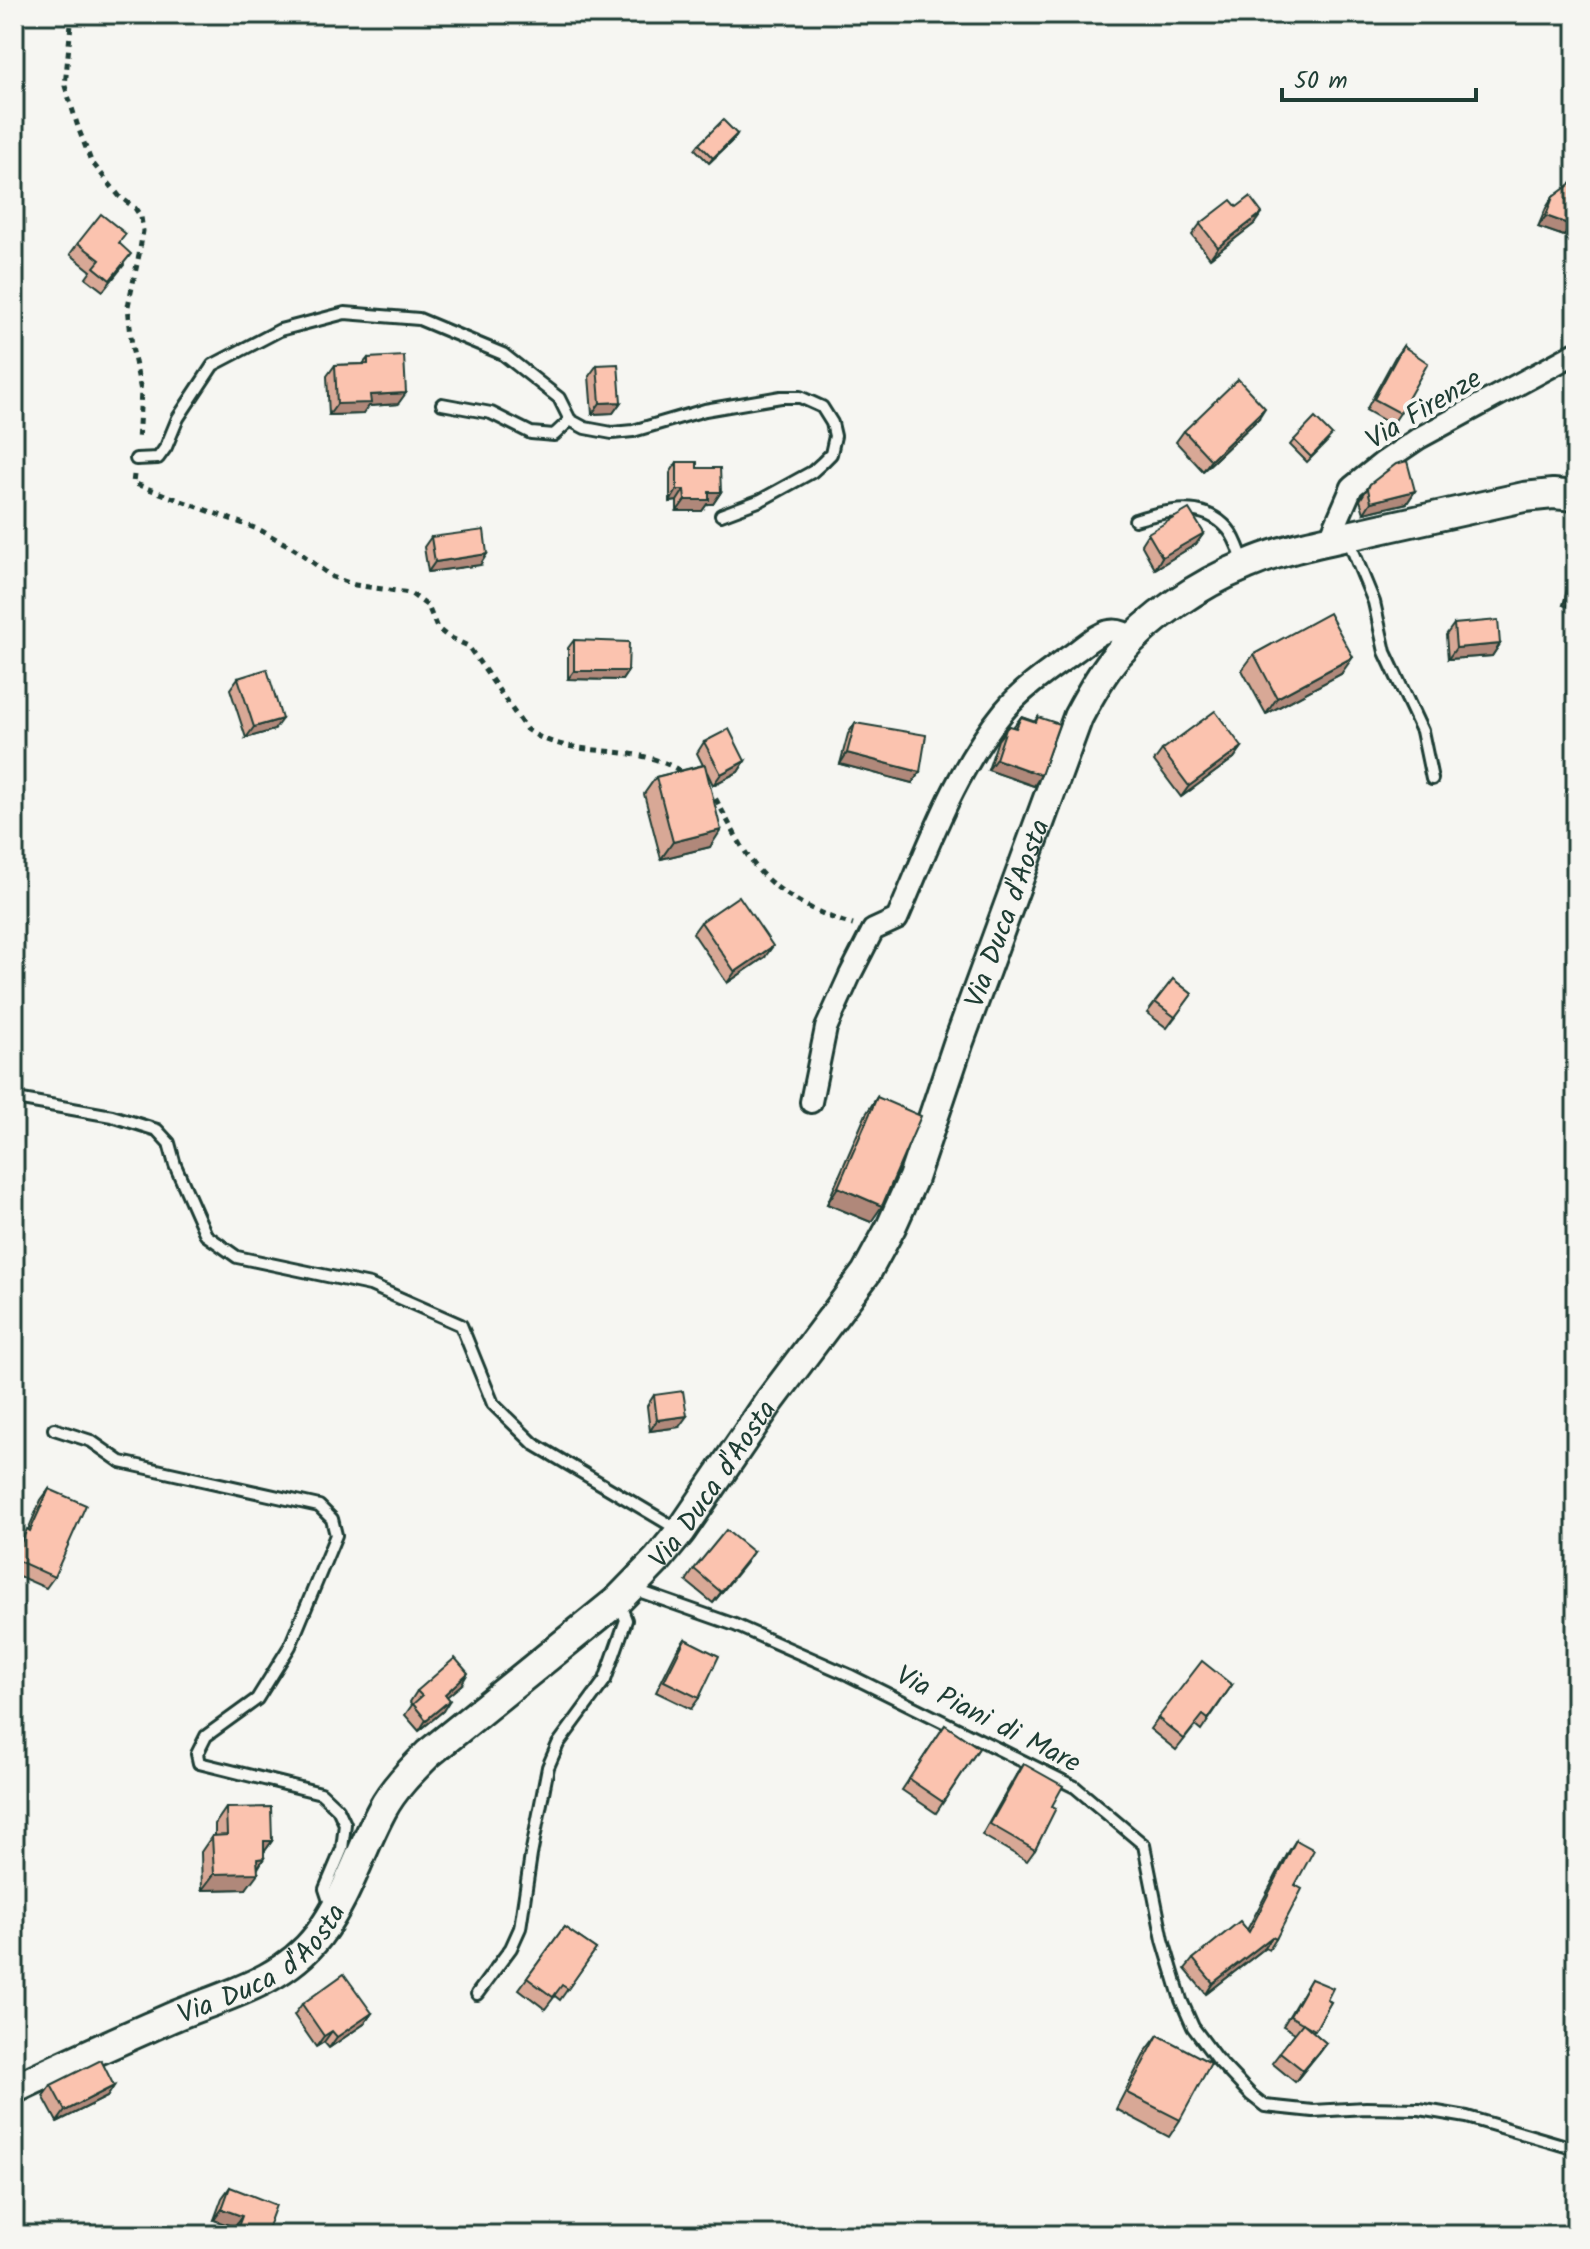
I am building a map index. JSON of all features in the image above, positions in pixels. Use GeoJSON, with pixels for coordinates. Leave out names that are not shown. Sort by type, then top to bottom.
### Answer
{"type":"FeatureCollection","features":[{"type":"Feature","properties":{"kind":"main road","name":"Via Duca d'Aosta"},"geometry":{"type":"LineString","coordinates":[[14,2089],[147,2028],[243,1991],[276,1974],[317,1937],[338,1906],[382,1809],[402,1781],[428,1754],[625,1594],[681,1531],[769,1402],[866,1273],[891,1227],[913,1178],[958,1044],[1078,717],[1114,658],[1133,638],[1202,588],[1245,565],[1338,538],[1524,497],[1553,494],[1576,496]]}},
{"type":"Feature","properties":{"kind":"street","name":"Via Firenze"},"geometry":{"type":"LineString","coordinates":[[1338,538],[1352,487],[1382,463],[1419,438],[1576,353]]}},
{"type":"Feature","properties":{"kind":"street"},"geometry":{"type":"LineString","coordinates":[[811,1102],[826,1028],[873,930],[897,919],[957,782],[980,743],[1006,709],[1039,678],[1095,637],[1114,629],[1123,630],[1133,638]]}},
{"type":"Feature","properties":{"kind":"lane"},"geometry":{"type":"LineString","coordinates":[[136,459],[158,458],[178,418],[213,365],[280,330],[345,313],[419,319],[503,354],[559,398],[570,420],[585,428],[612,433],[633,431],[705,410],[781,397],[800,397],[822,407],[832,423],[835,436],[831,454],[812,472],[761,500],[721,515]]}},
{"type":"Feature","properties":{"kind":"lane"},"geometry":{"type":"LineString","coordinates":[[442,404],[491,413],[531,433],[554,435],[570,420]]}},
{"type":"Feature","properties":{"kind":"lane"},"geometry":{"type":"LineString","coordinates":[[1135,520],[1174,510],[1206,513],[1229,529],[1245,565]]}},
{"type":"Feature","properties":{"kind":"lane"},"geometry":{"type":"LineString","coordinates":[[1338,538],[1374,602],[1385,652],[1422,731],[1432,779]]}},
{"type":"Feature","properties":{"kind":"lane"},"geometry":{"type":"LineString","coordinates":[[22,1100],[112,1116],[157,1130],[169,1143],[175,1165],[206,1235],[237,1257],[370,1285],[461,1325],[493,1404],[534,1444],[681,1531]]}},
{"type":"Feature","properties":{"kind":"lane"},"geometry":{"type":"LineString","coordinates":[[54,1429],[91,1441],[121,1462],[319,1506],[332,1519],[336,1535],[290,1646],[257,1699],[206,1736],[197,1754],[199,1763],[321,1793],[338,1809],[345,1824],[342,1849],[325,1889],[328,1898],[338,1906]]}},
{"type":"Feature","properties":{"kind":"lane"},"geometry":{"type":"LineString","coordinates":[[477,1994],[511,1948],[520,1928],[548,1767],[558,1744],[592,1701],[609,1671],[626,1620],[625,1594]]}},
{"type":"Feature","properties":{"kind":"lane","name":"Via Piani di Mare"},"geometry":{"type":"LineString","coordinates":[[625,1594],[735,1625],[849,1675],[1075,1787],[1144,1845],[1163,1940],[1181,2000],[1193,2027],[1225,2067],[1265,2106],[1313,2111],[1419,2109],[1467,2117],[1576,2149]]}},
{"type":"Feature","properties":{"kind":"path"},"geometry":{"type":"LineString","coordinates":[[72,14],[65,86],[91,161],[141,217],[141,243],[128,306],[141,391],[133,483],[260,530],[295,549],[332,577],[355,585],[410,593],[428,606],[437,628],[468,646],[526,729],[537,738],[553,743],[645,755],[691,779]]}},
{"type":"Feature","properties":{"kind":"path"},"geometry":{"type":"LineString","coordinates":[[703,788],[714,796],[763,876],[794,899],[837,920],[873,930]]}},
{"type":"Feature","properties":{"kind":"building"},"geometry":{"type":"Polygon","coordinates":[[[723,120],[737,134],[713,158],[699,144],[723,120]]]}},
{"type":"Feature","properties":{"kind":"building"},"geometry":{"type":"Polygon","coordinates":[[[1576,180],[1576,209],[1571,225],[1546,216],[1553,197],[1576,180]]]}},
{"type":"Feature","properties":{"kind":"building"},"geometry":{"type":"Polygon","coordinates":[[[1250,197],[1262,213],[1218,247],[1200,224],[1231,200],[1237,207],[1250,197]]]}},
{"type":"Feature","properties":{"kind":"building"},"geometry":{"type":"Polygon","coordinates":[[[101,214],[126,234],[119,243],[131,254],[110,280],[94,267],[100,260],[78,243],[101,214]]]}},
{"type":"Feature","properties":{"kind":"building"},"geometry":{"type":"Polygon","coordinates":[[[1403,346],[1428,363],[1400,413],[1374,399],[1403,346]]]}},
{"type":"Feature","properties":{"kind":"building"},"geometry":{"type":"Polygon","coordinates":[[[404,356],[406,393],[370,395],[371,403],[337,404],[335,365],[368,364],[368,358],[404,356]]]}},
{"type":"Feature","properties":{"kind":"building"},"geometry":{"type":"Polygon","coordinates":[[[618,364],[621,402],[600,403],[597,365],[618,364]]]}},
{"type":"Feature","properties":{"kind":"building"},"geometry":{"type":"Polygon","coordinates":[[[1238,379],[1265,408],[1211,460],[1184,431],[1238,379]]]}},
{"type":"Feature","properties":{"kind":"building"},"geometry":{"type":"Polygon","coordinates":[[[1315,418],[1332,435],[1311,457],[1294,440],[1315,418]]]}},
{"type":"Feature","properties":{"kind":"building"},"geometry":{"type":"Polygon","coordinates":[[[1407,461],[1415,491],[1371,502],[1370,484],[1396,464],[1407,461]]]}},
{"type":"Feature","properties":{"kind":"building"},"geometry":{"type":"Polygon","coordinates":[[[677,462],[697,462],[697,468],[720,468],[721,492],[709,492],[709,500],[685,500],[684,490],[677,490],[677,462]]]}},
{"type":"Feature","properties":{"kind":"building"},"geometry":{"type":"Polygon","coordinates":[[[1189,509],[1204,533],[1162,557],[1148,533],[1189,509]]]}},
{"type":"Feature","properties":{"kind":"building"},"geometry":{"type":"Polygon","coordinates":[[[484,530],[487,554],[435,562],[431,537],[484,530]]]}},
{"type":"Feature","properties":{"kind":"building"},"geometry":{"type":"Polygon","coordinates":[[[1576,573],[1576,596],[1570,594],[1576,573]]]}},
{"type":"Feature","properties":{"kind":"building"},"geometry":{"type":"Polygon","coordinates":[[[1329,613],[1353,657],[1277,698],[1254,654],[1329,613]]]}},
{"type":"Feature","properties":{"kind":"building"},"geometry":{"type":"Polygon","coordinates":[[[1498,620],[1500,644],[1456,648],[1454,624],[1498,620]]]}},
{"type":"Feature","properties":{"kind":"building"},"geometry":{"type":"Polygon","coordinates":[[[574,640],[629,642],[628,671],[574,671],[574,640]]]}},
{"type":"Feature","properties":{"kind":"building"},"geometry":{"type":"Polygon","coordinates":[[[267,669],[282,719],[254,727],[238,678],[267,669]]]}},
{"type":"Feature","properties":{"kind":"building"},"geometry":{"type":"Polygon","coordinates":[[[1215,711],[1242,747],[1189,786],[1162,750],[1215,711]]]}},
{"type":"Feature","properties":{"kind":"building"},"geometry":{"type":"Polygon","coordinates":[[[1021,717],[1036,722],[1038,717],[1059,724],[1041,775],[996,759],[1006,729],[1009,726],[1016,728],[1021,717]]]}},
{"type":"Feature","properties":{"kind":"building"},"geometry":{"type":"Polygon","coordinates":[[[855,723],[926,735],[920,772],[847,753],[855,723]]]}},
{"type":"Feature","properties":{"kind":"building"},"geometry":{"type":"Polygon","coordinates":[[[729,729],[745,761],[721,774],[704,742],[729,729]]]}},
{"type":"Feature","properties":{"kind":"building"},"geometry":{"type":"Polygon","coordinates":[[[705,765],[721,830],[673,842],[656,777],[705,765]]]}},
{"type":"Feature","properties":{"kind":"building"},"geometry":{"type":"Polygon","coordinates":[[[739,896],[773,946],[735,972],[701,922],[739,896]]]}},
{"type":"Feature","properties":{"kind":"building"},"geometry":{"type":"Polygon","coordinates":[[[1173,979],[1192,994],[1175,1017],[1155,1002],[1173,979]]]}},
{"type":"Feature","properties":{"kind":"building"},"geometry":{"type":"Polygon","coordinates":[[[877,1097],[921,1116],[882,1206],[838,1187],[877,1097]]]}},
{"type":"Feature","properties":{"kind":"building"},"geometry":{"type":"Polygon","coordinates":[[[683,1391],[687,1416],[657,1420],[654,1395],[683,1391]]]}},
{"type":"Feature","properties":{"kind":"building"},"geometry":{"type":"Polygon","coordinates":[[[49,1489],[86,1505],[54,1577],[14,1559],[49,1489]]]}},
{"type":"Feature","properties":{"kind":"building"},"geometry":{"type":"Polygon","coordinates":[[[726,1530],[753,1552],[721,1592],[694,1569],[726,1530]]]}},
{"type":"Feature","properties":{"kind":"building"},"geometry":{"type":"Polygon","coordinates":[[[685,1639],[719,1656],[699,1698],[664,1681],[685,1639]]]}},
{"type":"Feature","properties":{"kind":"building"},"geometry":{"type":"Polygon","coordinates":[[[455,1658],[468,1673],[445,1694],[450,1700],[426,1720],[413,1704],[422,1696],[417,1691],[455,1658]]]}},
{"type":"Feature","properties":{"kind":"building"},"geometry":{"type":"Polygon","coordinates":[[[1202,1661],[1232,1685],[1208,1719],[1203,1715],[1184,1739],[1158,1718],[1202,1661]]]}},
{"type":"Feature","properties":{"kind":"building"},"geometry":{"type":"Polygon","coordinates":[[[945,1725],[979,1748],[943,1802],[909,1779],[945,1725]]]}},
{"type":"Feature","properties":{"kind":"building"},"geometry":{"type":"Polygon","coordinates":[[[1024,1764],[1063,1786],[1052,1806],[1056,1808],[1035,1850],[990,1824],[1024,1764]]]}},
{"type":"Feature","properties":{"kind":"building"},"geometry":{"type":"Polygon","coordinates":[[[271,1807],[272,1841],[264,1841],[264,1858],[257,1859],[258,1873],[214,1874],[212,1836],[227,1835],[226,1808],[271,1807]]]}},
{"type":"Feature","properties":{"kind":"building"},"geometry":{"type":"Polygon","coordinates":[[[1296,1840],[1314,1850],[1295,1885],[1302,1889],[1276,1939],[1272,1937],[1213,1983],[1193,1959],[1240,1921],[1249,1932],[1296,1840]]]}},
{"type":"Feature","properties":{"kind":"building"},"geometry":{"type":"Polygon","coordinates":[[[564,1927],[596,1949],[568,1989],[562,1985],[553,1997],[527,1978],[564,1927]]]}},
{"type":"Feature","properties":{"kind":"building"},"geometry":{"type":"Polygon","coordinates":[[[344,1974],[372,2013],[337,2037],[332,2031],[324,2036],[302,2004],[344,1974]]]}},
{"type":"Feature","properties":{"kind":"building"},"geometry":{"type":"Polygon","coordinates":[[[1311,1979],[1333,1988],[1327,2000],[1331,2002],[1315,2030],[1290,2016],[1311,1979]]]}},
{"type":"Feature","properties":{"kind":"building"},"geometry":{"type":"Polygon","coordinates":[[[1303,2023],[1326,2043],[1303,2070],[1280,2052],[1303,2023]]]}},
{"type":"Feature","properties":{"kind":"building"},"geometry":{"type":"Polygon","coordinates":[[[1158,2035],[1211,2063],[1180,2120],[1127,2093],[1158,2035]]]}},
{"type":"Feature","properties":{"kind":"building"},"geometry":{"type":"Polygon","coordinates":[[[101,2060],[114,2086],[65,2111],[51,2085],[101,2060]]]}},
{"type":"Feature","properties":{"kind":"building"},"geometry":{"type":"Polygon","coordinates":[[[230,2187],[276,2205],[265,2235],[235,2235],[242,2216],[222,2209],[230,2187]]]}}]}
